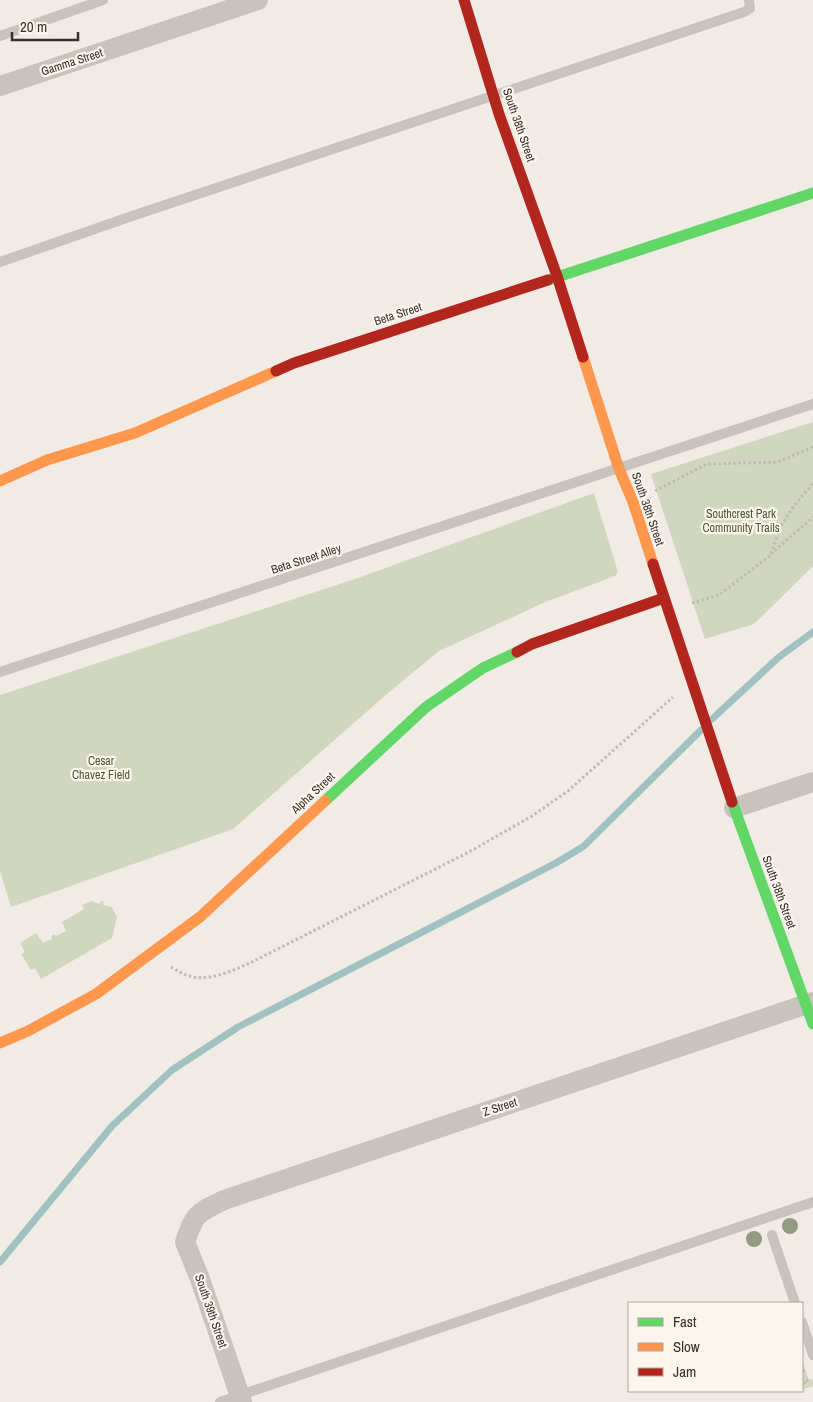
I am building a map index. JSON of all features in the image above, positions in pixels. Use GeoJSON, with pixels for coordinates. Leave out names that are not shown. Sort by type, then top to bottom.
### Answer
{"type":"FeatureCollection","features":[{"type":"Feature","properties":{"kind":"street","name":"Gamma Street"},"geometry":{"type":"LineString","coordinates":[[0,86],[258,0]]}},
{"type":"Feature","properties":{"kind":"street","name":"South 38th Street"},"geometry":{"type":"LineString","coordinates":[[464,0],[734,808],[810,1003],[813,1024]]}},
{"type":"Feature","properties":{"kind":"street","name":"Beta Street"},"geometry":{"type":"LineString","coordinates":[[0,481],[47,460],[135,433],[294,363],[813,194]]}},
{"type":"Feature","properties":{"kind":"street","name":"Alpha Street"},"geometry":{"type":"LineString","coordinates":[[0,1043],[28,1031],[96,994],[200,918],[426,707],[483,668],[532,644],[664,598]]}},
{"type":"Feature","properties":{"kind":"street"},"geometry":{"type":"LineString","coordinates":[[734,808],[813,782]]}},
{"type":"Feature","properties":{"kind":"street","name":"Z Street"},"geometry":{"type":"LineString","coordinates":[[192,1221],[202,1211],[224,1200],[810,1003]]}},
{"type":"Feature","properties":{"kind":"street","name":"South 39th Street"},"geometry":{"type":"LineString","coordinates":[[192,1221],[185,1242],[200,1279],[241,1399]]}},
{"type":"Feature","properties":{"kind":"lane"},"geometry":{"type":"LineString","coordinates":[[0,36],[103,0]]}},
{"type":"Feature","properties":{"kind":"lane"},"geometry":{"type":"LineString","coordinates":[[0,262],[135,214],[744,12],[750,8],[749,0]]}},
{"type":"Feature","properties":{"kind":"lane","name":"Beta Street Alley"},"geometry":{"type":"LineString","coordinates":[[0,672],[813,404]]}},
{"type":"Feature","properties":{"kind":"lane"},"geometry":{"type":"LineString","coordinates":[[220,1402],[241,1399],[813,1202]]}},
{"type":"Feature","properties":{"kind":"lane"},"geometry":{"type":"LineString","coordinates":[[772,1235],[795,1302]]}},
{"type":"Feature","properties":{"kind":"lane"},"geometry":{"type":"LineString","coordinates":[[803,1325],[813,1355]]}},
{"type":"Feature","properties":{"kind":"path"},"geometry":{"type":"LineString","coordinates":[[633,502],[707,464],[778,462],[813,447]]}},
{"type":"Feature","properties":{"kind":"path"},"geometry":{"type":"LineString","coordinates":[[771,555],[779,530],[793,507],[813,483]]}},
{"type":"Feature","properties":{"kind":"path"},"geometry":{"type":"LineString","coordinates":[[668,610],[719,595],[771,555],[813,517]]}},
{"type":"Feature","properties":{"kind":"path"},"geometry":{"type":"LineString","coordinates":[[149,955],[187,976],[212,977],[252,962],[469,852],[532,816],[568,791],[692,681]]}},
{"type":"Feature","properties":{"kind":"green space","name":"Southcrest Park Community Trails"},"geometry":{"type":"Polygon","coordinates":[[[813,422],[813,566],[754,624],[705,639],[651,474],[813,422]]]}},
{"type":"Feature","properties":{"kind":"green space","name":"Cesar Chavez Field"},"geometry":{"type":"Polygon","coordinates":[[[594,493],[618,572],[615,576],[543,603],[439,651],[388,693],[233,829],[11,907],[0,871],[0,695],[352,580],[594,493]]]}},
{"type":"Feature","properties":{"kind":"green space"},"geometry":{"type":"Polygon","coordinates":[[[91,901],[100,904],[101,901],[104,902],[103,905],[112,907],[117,917],[112,938],[41,979],[35,968],[31,970],[21,954],[25,952],[20,943],[36,933],[43,943],[52,939],[51,936],[54,934],[56,936],[66,931],[62,922],[84,909],[82,905],[91,901]]]}},
{"type":"Feature","properties":{"kind":"green space"},"geometry":{"type":"Polygon","coordinates":[[[803,1364],[809,1380],[813,1379],[813,1386],[803,1390],[803,1364]]]}},
{"type":"Feature","properties":{"kind":"waterway"},"geometry":{"type":"LineString","coordinates":[[712,719],[779,657],[813,632]]}},
{"type":"Feature","properties":{"kind":"waterway"},"geometry":{"type":"LineString","coordinates":[[0,1262],[112,1126],[172,1070],[238,1027],[556,863],[584,846],[701,730]]}},
{"type":"Feature","properties":{"kind":"traffic: fast"},"geometry":{"type":"LineString","coordinates":[[548,280],[813,193]]}},
{"type":"Feature","properties":{"kind":"traffic: fast"},"geometry":{"type":"LineString","coordinates":[[325,801],[426,707],[483,668],[517,652]]}},
{"type":"Feature","properties":{"kind":"traffic: fast"},"geometry":{"type":"LineString","coordinates":[[732,802],[813,1024]]}},
{"type":"Feature","properties":{"kind":"traffic: slow"},"geometry":{"type":"LineString","coordinates":[[583,357],[619,469],[633,502],[653,564]]}},
{"type":"Feature","properties":{"kind":"traffic: slow"},"geometry":{"type":"LineString","coordinates":[[0,481],[47,460],[135,433],[276,371]]}},
{"type":"Feature","properties":{"kind":"traffic: slow"},"geometry":{"type":"LineString","coordinates":[[0,1043],[28,1031],[96,994],[200,917],[325,801]]}},
{"type":"Feature","properties":{"kind":"traffic: jam"},"geometry":{"type":"LineString","coordinates":[[464,0],[499,114],[557,276],[583,357]]}},
{"type":"Feature","properties":{"kind":"traffic: jam"},"geometry":{"type":"LineString","coordinates":[[276,371],[294,363],[548,280]]}},
{"type":"Feature","properties":{"kind":"traffic: jam"},"geometry":{"type":"LineString","coordinates":[[653,564],[732,802]]}},
{"type":"Feature","properties":{"kind":"traffic: jam"},"geometry":{"type":"LineString","coordinates":[[517,652],[532,644],[664,598]]}}]}
